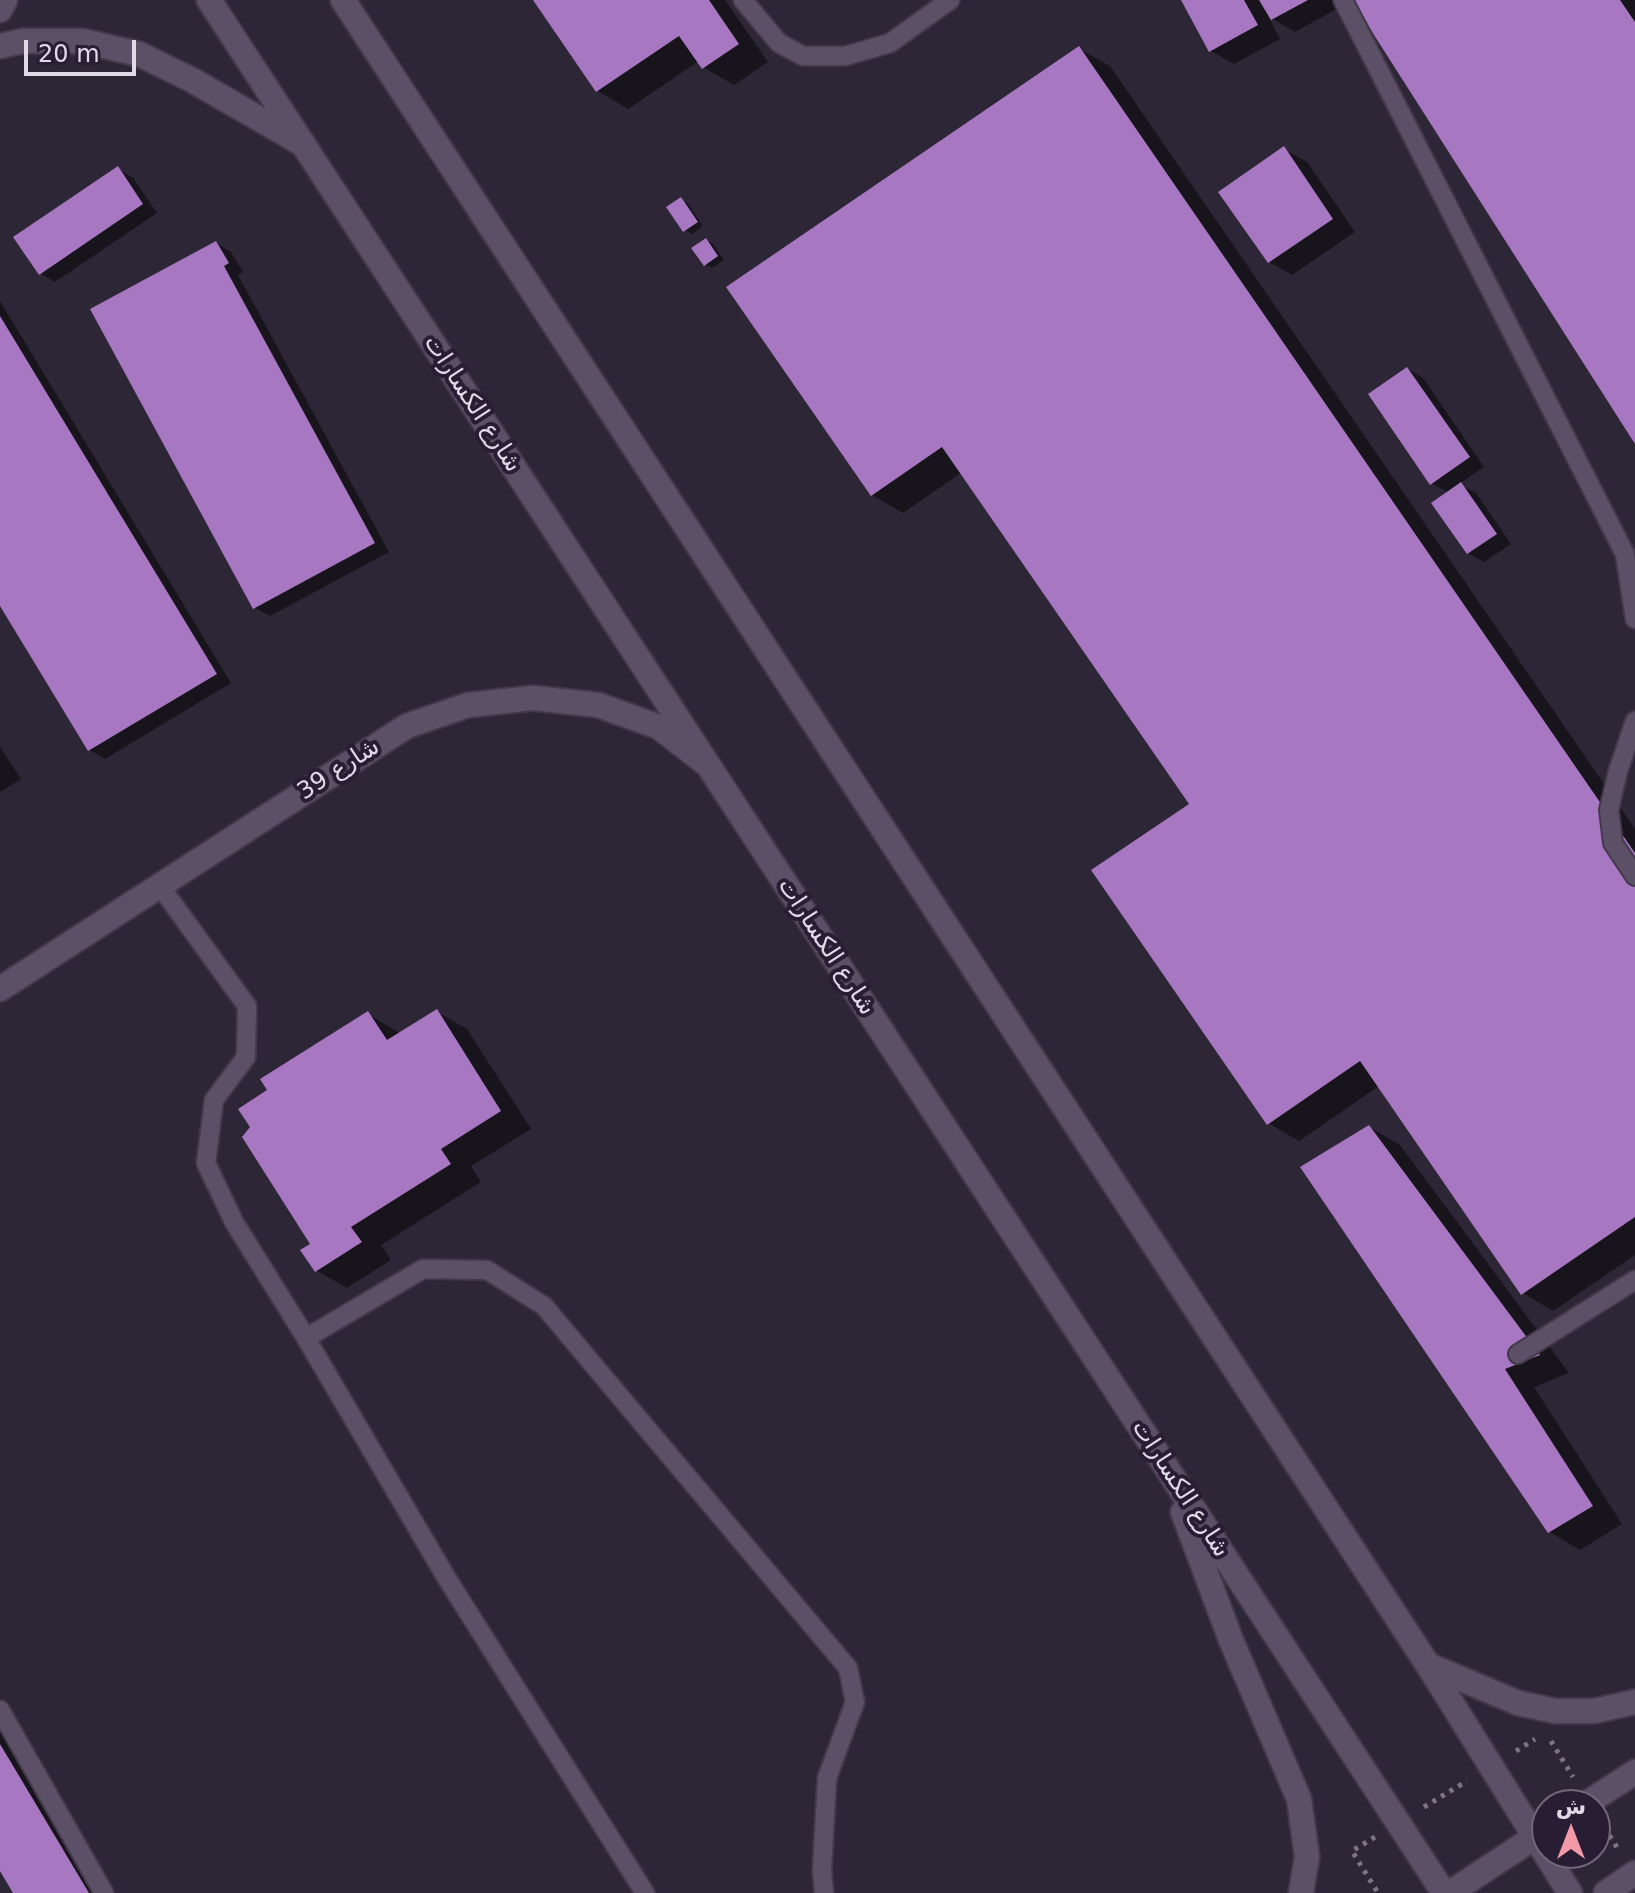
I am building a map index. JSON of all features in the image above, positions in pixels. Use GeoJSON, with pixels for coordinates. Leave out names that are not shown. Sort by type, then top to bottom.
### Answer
{"type":"FeatureCollection","features":[{"type":"Feature","properties":{"kind":"street"},"geometry":{"type":"LineString","coordinates":[[0,10],[5,0]]}},
{"type":"Feature","properties":{"kind":"street","name":"شارع الكسارات"},"geometry":{"type":"LineString","coordinates":[[209,0],[1398,1823],[1447,1893]]}},
{"type":"Feature","properties":{"kind":"street"},"geometry":{"type":"LineString","coordinates":[[343,0],[1491,1766],[1531,1820]]}},
{"type":"Feature","properties":{"kind":"street"},"geometry":{"type":"LineString","coordinates":[[0,46],[23,41],[82,41],[139,54],[192,80],[303,144]]}},
{"type":"Feature","properties":{"kind":"street","name":"شارع 39"},"geometry":{"type":"LineString","coordinates":[[0,989],[407,726],[468,705],[533,698],[598,705],[659,727],[708,766]]}},
{"type":"Feature","properties":{"kind":"street"},"geometry":{"type":"LineString","coordinates":[[1169,1472],[1231,1640],[1299,1799],[1307,1857],[1301,1893]]}},
{"type":"Feature","properties":{"kind":"street"},"geometry":{"type":"LineString","coordinates":[[1428,1665],[1496,1695],[1555,1711],[1594,1711],[1635,1702]]}},
{"type":"Feature","properties":{"kind":"street"},"geometry":{"type":"LineString","coordinates":[[1608,1789],[1635,1772]]}},
{"type":"Feature","properties":{"kind":"street"},"geometry":{"type":"LineString","coordinates":[[1447,1893],[1531,1839]]}},
{"type":"Feature","properties":{"kind":"street"},"geometry":{"type":"LineString","coordinates":[[1558,1869],[1570,1893]]}},
{"type":"Feature","properties":{"kind":"street"},"geometry":{"type":"LineString","coordinates":[[1606,1893],[1634,1873]]}},
{"type":"Feature","properties":{"kind":"lane"},"geometry":{"type":"LineString","coordinates":[[743,0],[779,43],[803,56],[845,56],[890,43],[950,0]]}},
{"type":"Feature","properties":{"kind":"lane"},"geometry":{"type":"LineString","coordinates":[[1343,0],[1625,554],[1635,619]]}},
{"type":"Feature","properties":{"kind":"lane"},"geometry":{"type":"LineString","coordinates":[[1635,721],[1609,810],[1613,843],[1635,876]]}},
{"type":"Feature","properties":{"kind":"lane"},"geometry":{"type":"LineString","coordinates":[[160,886],[247,1006],[246,1057],[214,1100],[206,1163],[234,1222],[446,1577],[645,1893]]}},
{"type":"Feature","properties":{"kind":"lane"},"geometry":{"type":"LineString","coordinates":[[306,1338],[423,1269],[487,1270],[544,1306],[848,1668],[855,1702],[827,1778],[822,1870],[824,1893]]}},
{"type":"Feature","properties":{"kind":"lane"},"geometry":{"type":"LineString","coordinates":[[1518,1354],[1635,1280]]}},
{"type":"Feature","properties":{"kind":"lane"},"geometry":{"type":"LineString","coordinates":[[0,1710],[104,1893]]}},
{"type":"Feature","properties":{"kind":"path"},"geometry":{"type":"LineString","coordinates":[[1378,1893],[1352,1851],[1545,1733],[1578,1789]]}},
{"type":"Feature","properties":{"kind":"path"},"geometry":{"type":"LineString","coordinates":[[1611,1837],[1634,1873]]}},
{"type":"Feature","properties":{"kind":"shaded area"},"geometry":{"type":"Polygon","coordinates":[[[0,0],[1635,0],[1635,1893],[0,1893],[0,0]]]}},
{"type":"Feature","properties":{"kind":"building"},"geometry":{"type":"Polygon","coordinates":[[[533,0],[709,0],[739,44],[702,69],[679,36],[596,92],[533,0]]]}},
{"type":"Feature","properties":{"kind":"building"},"geometry":{"type":"Polygon","coordinates":[[[1181,0],[1244,0],[1258,25],[1209,52],[1181,0]]]}},
{"type":"Feature","properties":{"kind":"building"},"geometry":{"type":"Polygon","coordinates":[[[1259,0],[1308,0],[1271,20],[1259,0]]]}},
{"type":"Feature","properties":{"kind":"building"},"geometry":{"type":"Polygon","coordinates":[[[1354,0],[1620,0],[1635,22],[1635,444],[1374,35],[1354,0]]]}},
{"type":"Feature","properties":{"kind":"building"},"geometry":{"type":"Polygon","coordinates":[[[1079,46],[1635,853],[1635,1217],[1521,1295],[1360,1061],[1267,1125],[1091,870],[1189,804],[942,447],[871,496],[726,287],[1079,46]]]}},
{"type":"Feature","properties":{"kind":"building"},"geometry":{"type":"Polygon","coordinates":[[[1284,146],[1333,219],[1268,263],[1218,192],[1284,146]]]}},
{"type":"Feature","properties":{"kind":"building"},"geometry":{"type":"Polygon","coordinates":[[[118,166],[143,204],[39,275],[13,237],[118,166]]]}},
{"type":"Feature","properties":{"kind":"building"},"geometry":{"type":"Polygon","coordinates":[[[681,197],[698,222],[683,232],[666,207],[681,197]]]}},
{"type":"Feature","properties":{"kind":"building"},"geometry":{"type":"Polygon","coordinates":[[[706,238],[718,256],[704,266],[691,248],[706,238]]]}},
{"type":"Feature","properties":{"kind":"building"},"geometry":{"type":"Polygon","coordinates":[[[216,241],[229,263],[224,266],[375,543],[253,609],[90,309],[216,241]]]}},
{"type":"Feature","properties":{"kind":"building"},"geometry":{"type":"Polygon","coordinates":[[[0,316],[217,674],[88,751],[0,606],[0,316]]]}},
{"type":"Feature","properties":{"kind":"building"},"geometry":{"type":"Polygon","coordinates":[[[1407,367],[1470,457],[1430,485],[1368,394],[1407,367]]]}},
{"type":"Feature","properties":{"kind":"building"},"geometry":{"type":"Polygon","coordinates":[[[1461,482],[1497,534],[1467,554],[1431,503],[1461,482]]]}},
{"type":"Feature","properties":{"kind":"building"},"geometry":{"type":"Polygon","coordinates":[[[437,1009],[501,1111],[441,1149],[451,1164],[351,1227],[362,1242],[315,1272],[300,1250],[310,1244],[242,1137],[250,1127],[238,1109],[267,1090],[260,1079],[368,1011],[387,1040],[437,1009]]]}},
{"type":"Feature","properties":{"kind":"building"},"geometry":{"type":"Polygon","coordinates":[[[1369,1125],[1540,1355],[1505,1369],[1593,1506],[1548,1533],[1300,1167],[1369,1125]]]}},
{"type":"Feature","properties":{"kind":"building"},"geometry":{"type":"Polygon","coordinates":[[[0,1744],[89,1893],[13,1893],[0,1871],[0,1744]]]}}]}
